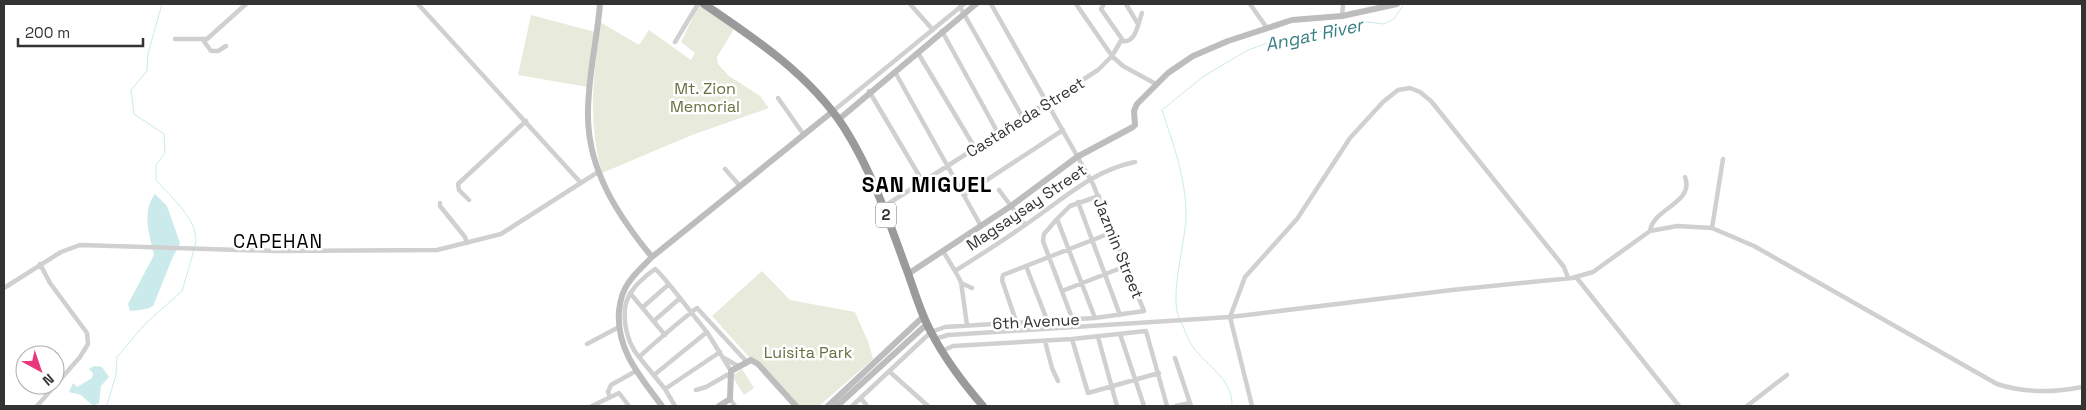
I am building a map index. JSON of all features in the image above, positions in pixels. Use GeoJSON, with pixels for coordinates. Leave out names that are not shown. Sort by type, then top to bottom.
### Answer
{"type":"FeatureCollection","features":[{"type":"Feature","properties":{"kind":"highway","name":"2"},"geometry":{"type":"LineString","coordinates":[[704,4],[784,62],[835,116],[863,162],[883,207],[933,336],[983,406]]}},
{"type":"Feature","properties":{"kind":"street"},"geometry":{"type":"LineString","coordinates":[[175,39],[204,40],[210,37],[246,4]]}},
{"type":"Feature","properties":{"kind":"street"},"geometry":{"type":"LineString","coordinates":[[418,4],[581,183]]}},
{"type":"Feature","properties":{"kind":"street"},"geometry":{"type":"LineString","coordinates":[[595,4],[599,12]]}},
{"type":"Feature","properties":{"kind":"street"},"geometry":{"type":"LineString","coordinates":[[600,4],[588,118],[591,144],[598,172],[615,208],[652,257]]}},
{"type":"Feature","properties":{"kind":"street"},"geometry":{"type":"LineString","coordinates":[[675,42],[698,4]]}},
{"type":"Feature","properties":{"kind":"street"},"geometry":{"type":"LineString","coordinates":[[835,116],[913,53],[963,9],[976,4]]}},
{"type":"Feature","properties":{"kind":"street","name":"Jazmin Street"},"geometry":{"type":"LineString","coordinates":[[991,4],[1099,196],[1144,311],[1142,313]]}},
{"type":"Feature","properties":{"kind":"street"},"geometry":{"type":"LineString","coordinates":[[1076,4],[1112,56],[1123,66],[1156,84]]}},
{"type":"Feature","properties":{"kind":"street"},"geometry":{"type":"LineString","coordinates":[[1104,4],[1101,10],[1121,36],[1122,41]]}},
{"type":"Feature","properties":{"kind":"street"},"geometry":{"type":"LineString","coordinates":[[1126,4],[1138,24]]}},
{"type":"Feature","properties":{"kind":"street"},"geometry":{"type":"LineString","coordinates":[[1250,4],[1267,28]]}},
{"type":"Feature","properties":{"kind":"street"},"geometry":{"type":"LineString","coordinates":[[1344,4],[1350,14]]}},
{"type":"Feature","properties":{"kind":"street"},"geometry":{"type":"LineString","coordinates":[[1342,16],[1344,4]]}},
{"type":"Feature","properties":{"kind":"street","name":"Magsaysay Street"},"geometry":{"type":"LineString","coordinates":[[1077,157],[1133,127],[1136,121],[1134,108],[1156,84],[1193,56],[1228,41],[1299,19],[1342,16],[1380,5],[1396,4]]}},
{"type":"Feature","properties":{"kind":"street"},"geometry":{"type":"LineString","coordinates":[[913,5],[933,30]]}},
{"type":"Feature","properties":{"kind":"street"},"geometry":{"type":"LineString","coordinates":[[963,9],[1022,116]]}},
{"type":"Feature","properties":{"kind":"street","name":"Castañeda Street"},"geometry":{"type":"LineString","coordinates":[[883,207],[949,166],[1022,116],[1091,76],[1112,56],[1122,41],[1126,42],[1132,37],[1136,32],[1142,13]]}},
{"type":"Feature","properties":{"kind":"street"},"geometry":{"type":"LineString","coordinates":[[662,406],[636,371],[625,352],[619,327],[622,294],[628,283],[652,257],[804,135],[835,116],[895,72],[933,30],[940,29]]}},
{"type":"Feature","properties":{"kind":"street"},"geometry":{"type":"LineString","coordinates":[[940,29],[998,133]]}},
{"type":"Feature","properties":{"kind":"street"},"geometry":{"type":"LineString","coordinates":[[204,40],[212,51],[218,51],[226,46]]}},
{"type":"Feature","properties":{"kind":"street"},"geometry":{"type":"LineString","coordinates":[[913,53],[975,148]]}},
{"type":"Feature","properties":{"kind":"street"},"geometry":{"type":"LineString","coordinates":[[895,72],[981,226]]}},
{"type":"Feature","properties":{"kind":"street"},"geometry":{"type":"LineString","coordinates":[[1252,406],[1230,317],[1245,277],[1297,219],[1350,138],[1383,102],[1403,89],[1416,90],[1431,100],[1564,267],[1568,278]]}},
{"type":"Feature","properties":{"kind":"street"},"geometry":{"type":"LineString","coordinates":[[870,91],[924,182]]}},
{"type":"Feature","properties":{"kind":"street"},"geometry":{"type":"LineString","coordinates":[[778,98],[804,135]]}},
{"type":"Feature","properties":{"kind":"street"},"geometry":{"type":"LineString","coordinates":[[469,200],[459,190],[458,184],[526,121]]}},
{"type":"Feature","properties":{"kind":"street"},"geometry":{"type":"LineString","coordinates":[[964,195],[1063,130]]}},
{"type":"Feature","properties":{"kind":"street"},"geometry":{"type":"LineString","coordinates":[[908,274],[1011,206],[1077,157]]}},
{"type":"Feature","properties":{"kind":"street"},"geometry":{"type":"LineString","coordinates":[[1712,228],[1723,159]]}},
{"type":"Feature","properties":{"kind":"street","name":"Magsaysay Street"},"geometry":{"type":"LineString","coordinates":[[943,251],[955,271],[1025,225],[1090,178],[1135,162]]}},
{"type":"Feature","properties":{"kind":"street"},"geometry":{"type":"LineString","coordinates":[[725,169],[740,186]]}},
{"type":"Feature","properties":{"kind":"street"},"geometry":{"type":"LineString","coordinates":[[4,288],[61,252],[80,245],[183,249],[380,252],[437,250],[446,246],[501,234],[598,172]]}},
{"type":"Feature","properties":{"kind":"street"},"geometry":{"type":"LineString","coordinates":[[1650,231],[1654,220],[1685,194],[1688,186],[1686,177]]}},
{"type":"Feature","properties":{"kind":"street"},"geometry":{"type":"LineString","coordinates":[[999,190],[1025,225]]}},
{"type":"Feature","properties":{"kind":"street"},"geometry":{"type":"LineString","coordinates":[[1072,318],[1049,258],[1044,234],[1070,206],[1099,196]]}},
{"type":"Feature","properties":{"kind":"street"},"geometry":{"type":"LineString","coordinates":[[1078,202],[1120,315]]}},
{"type":"Feature","properties":{"kind":"street"},"geometry":{"type":"LineString","coordinates":[[440,203],[440,206],[465,237],[466,243]]}},
{"type":"Feature","properties":{"kind":"street"},"geometry":{"type":"LineString","coordinates":[[1057,219],[1095,318]]}},
{"type":"Feature","properties":{"kind":"street"},"geometry":{"type":"LineString","coordinates":[[852,406],[933,336],[1230,317],[1576,277],[1593,272],[1650,231],[1686,225],[1712,228],[1768,253],[1996,384],[2037,391],[2058,392],[2082,387]]}},
{"type":"Feature","properties":{"kind":"street"},"geometry":{"type":"LineString","coordinates":[[1016,321],[1002,277],[1113,232]]}},
{"type":"Feature","properties":{"kind":"street"},"geometry":{"type":"LineString","coordinates":[[37,406],[87,349],[88,344],[87,333],[50,283],[40,264]]}},
{"type":"Feature","properties":{"kind":"street"},"geometry":{"type":"LineString","coordinates":[[1026,266],[1046,320]]}},
{"type":"Feature","properties":{"kind":"street"},"geometry":{"type":"LineString","coordinates":[[1062,291],[1126,266]]}},
{"type":"Feature","properties":{"kind":"street"},"geometry":{"type":"LineString","coordinates":[[675,406],[665,389],[629,343],[625,310],[630,293],[655,269],[660,272],[668,285],[707,332],[724,358],[731,373],[730,399],[734,406]]}},
{"type":"Feature","properties":{"kind":"street"},"geometry":{"type":"LineString","coordinates":[[955,271],[961,283],[967,325]]}},
{"type":"Feature","properties":{"kind":"street"},"geometry":{"type":"LineString","coordinates":[[1576,277],[1679,406]]}},
{"type":"Feature","properties":{"kind":"street"},"geometry":{"type":"LineString","coordinates":[[961,283],[972,288]]}},
{"type":"Feature","properties":{"kind":"street"},"geometry":{"type":"LineString","coordinates":[[643,307],[668,285]]}},
{"type":"Feature","properties":{"kind":"street"},"geometry":{"type":"LineString","coordinates":[[630,293],[665,334]]}},
{"type":"Feature","properties":{"kind":"street"},"geometry":{"type":"LineString","coordinates":[[655,320],[679,299]]}},
{"type":"Feature","properties":{"kind":"street"},"geometry":{"type":"LineString","coordinates":[[639,357],[697,308],[746,361]]}},
{"type":"Feature","properties":{"kind":"street","name":"6th Avenue"},"geometry":{"type":"LineString","coordinates":[[933,336],[945,327],[1016,321],[1095,318],[1142,313]]}},
{"type":"Feature","properties":{"kind":"street"},"geometry":{"type":"LineString","coordinates":[[828,406],[924,316]]}},
{"type":"Feature","properties":{"kind":"street"},"geometry":{"type":"LineString","coordinates":[[837,406],[927,324]]}},
{"type":"Feature","properties":{"kind":"street"},"geometry":{"type":"LineString","coordinates":[[587,344],[619,327]]}},
{"type":"Feature","properties":{"kind":"street"},"geometry":{"type":"LineString","coordinates":[[1026,342],[1027,330]]}},
{"type":"Feature","properties":{"kind":"street"},"geometry":{"type":"LineString","coordinates":[[654,375],[707,332]]}},
{"type":"Feature","properties":{"kind":"street"},"geometry":{"type":"LineString","coordinates":[[942,351],[953,346],[1072,340],[1145,333],[1159,373],[1167,406]]}},
{"type":"Feature","properties":{"kind":"street"},"geometry":{"type":"LineString","coordinates":[[1120,334],[1144,406]]}},
{"type":"Feature","properties":{"kind":"street"},"geometry":{"type":"LineString","coordinates":[[1098,337],[1117,406]]}},
{"type":"Feature","properties":{"kind":"street"},"geometry":{"type":"LineString","coordinates":[[1072,340],[1086,391],[1089,393],[1159,373]]}},
{"type":"Feature","properties":{"kind":"street"},"geometry":{"type":"LineString","coordinates":[[1045,341],[1052,368],[1058,381]]}},
{"type":"Feature","properties":{"kind":"street"},"geometry":{"type":"LineString","coordinates":[[665,389],[720,352]]}},
{"type":"Feature","properties":{"kind":"street"},"geometry":{"type":"LineString","coordinates":[[724,358],[738,366]]}},
{"type":"Feature","properties":{"kind":"street"},"geometry":{"type":"LineString","coordinates":[[1175,358],[1190,404],[1176,406]]}},
{"type":"Feature","properties":{"kind":"street"},"geometry":{"type":"LineString","coordinates":[[696,390],[706,387],[731,373],[746,361],[751,360],[758,364],[794,406]]}},
{"type":"Feature","properties":{"kind":"street"},"geometry":{"type":"LineString","coordinates":[[610,397],[608,392],[611,386],[636,371]]}},
{"type":"Feature","properties":{"kind":"street"},"geometry":{"type":"LineString","coordinates":[[890,372],[928,406]]}},
{"type":"Feature","properties":{"kind":"street"},"geometry":{"type":"LineString","coordinates":[[1747,406],[1786,375]]}},
{"type":"Feature","properties":{"kind":"street"},"geometry":{"type":"LineString","coordinates":[[592,406],[619,392],[628,406]]}},
{"type":"Feature","properties":{"kind":"street"},"geometry":{"type":"LineString","coordinates":[[861,398],[867,406]]}},
{"type":"Feature","properties":{"kind":"street"},"geometry":{"type":"LineString","coordinates":[[719,406],[730,399]]}},
{"type":"Feature","properties":{"kind":"green space","name":"Mt. Zion Memorial"},"geometry":{"type":"Polygon","coordinates":[[[699,5],[734,29],[717,57],[718,64],[729,76],[760,96],[769,108],[692,135],[602,173],[597,153],[593,116],[594,80],[600,22],[639,45],[649,30],[691,60],[695,53],[681,42],[699,5]]]}},
{"type":"Feature","properties":{"kind":"green space"},"geometry":{"type":"Polygon","coordinates":[[[531,15],[595,32],[588,87],[518,75],[531,15]]]}},
{"type":"Feature","properties":{"kind":"green space","name":"Luisita Park"},"geometry":{"type":"Polygon","coordinates":[[[762,271],[790,300],[855,312],[869,344],[873,359],[819,406],[793,406],[712,316],[762,271]]]}},
{"type":"Feature","properties":{"kind":"green space"},"geometry":{"type":"Polygon","coordinates":[[[742,369],[754,388],[744,395],[732,376],[742,369]]]}},
{"type":"Feature","properties":{"kind":"water"},"geometry":{"type":"Polygon","coordinates":[[[155,194],[167,206],[180,243],[153,306],[147,309],[130,311],[128,304],[154,255],[147,216],[148,208],[155,194]]]}},
{"type":"Feature","properties":{"kind":"water"},"geometry":{"type":"Polygon","coordinates":[[[94,366],[102,367],[109,377],[101,386],[99,403],[93,406],[81,395],[69,392],[73,383],[77,387],[92,378],[93,373],[89,369],[94,366]]]}},
{"type":"Feature","properties":{"kind":"waterway"},"geometry":{"type":"LineString","coordinates":[[162,4],[148,54],[147,71],[131,90],[134,114],[164,134],[165,153],[156,165],[156,180],[189,219],[194,228],[195,246]]}},
{"type":"Feature","properties":{"kind":"waterway","name":"Angat River"},"geometry":{"type":"LineString","coordinates":[[1179,318],[1176,308],[1176,296],[1186,215],[1184,188],[1178,161],[1162,110],[1204,76],[1248,50],[1273,41],[1368,22],[1384,24],[1394,19],[1404,4]]}},
{"type":"Feature","properties":{"kind":"waterway"},"geometry":{"type":"LineString","coordinates":[[104,406],[107,405],[116,375],[117,357],[145,324],[182,291],[194,250]]}},
{"type":"Feature","properties":{"kind":"waterway","name":"Angat River"},"geometry":{"type":"LineString","coordinates":[[1181,322],[1193,347],[1224,381],[1231,397],[1232,406]]}},
{"type":"Feature","properties":{"kind":"district","name":"SAN MIGUEL"},"geometry":{"type":"Point","coordinates":[927,185]}},
{"type":"Feature","properties":{"kind":"district","name":"CAPEHAN"},"geometry":{"type":"Point","coordinates":[278,241]}}]}
